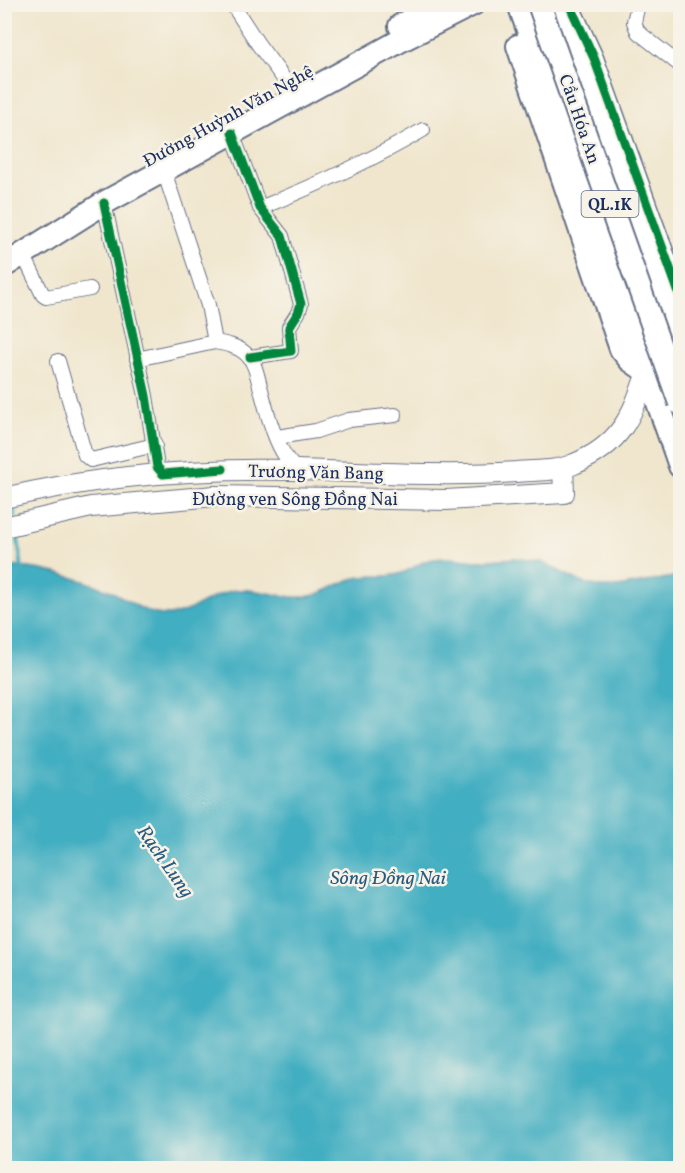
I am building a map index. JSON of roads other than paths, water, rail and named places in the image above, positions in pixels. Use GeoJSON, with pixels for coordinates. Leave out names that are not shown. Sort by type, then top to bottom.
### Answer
{"type":"FeatureCollection","features":[{"type":"Feature","properties":{"kind":"main road","name":"Đường Huỳnh Văn Nghệ"},"geometry":{"type":"LineString","coordinates":[[11,257],[107,184],[290,87],[399,27],[435,4]]}},
{"type":"Feature","properties":{"kind":"main road","name":"Đường Huỳnh Văn Nghệ"},"geometry":{"type":"LineString","coordinates":[[11,257],[104,203],[473,4]]}},
{"type":"Feature","properties":{"kind":"main road","name":"QL.1K"},"geometry":{"type":"LineString","coordinates":[[505,4],[621,349],[649,376]]}},
{"type":"Feature","properties":{"kind":"main road","name":"QL.1K"},"geometry":{"type":"LineString","coordinates":[[519,4],[681,466]]}},
{"type":"Feature","properties":{"kind":"main road","name":"Cầu Hóa An"},"geometry":{"type":"LineString","coordinates":[[540,4],[681,403]]}},
{"type":"Feature","properties":{"kind":"main road","name":"QL.1K"},"geometry":{"type":"LineString","coordinates":[[555,4],[578,41],[586,86]]}},
{"type":"Feature","properties":{"kind":"main road"},"geometry":{"type":"LineString","coordinates":[[552,99],[586,86]]}},
{"type":"Feature","properties":{"kind":"main road","name":"Cầu Hóa An"},"geometry":{"type":"LineString","coordinates":[[586,86],[681,348]]}},
{"type":"Feature","properties":{"kind":"main road","name":"Trương Văn Bang"},"geometry":{"type":"LineString","coordinates":[[4,498],[34,491],[126,478],[218,469],[481,474],[563,468],[591,456],[610,443],[623,429],[634,411],[649,376]]}},
{"type":"Feature","properties":{"kind":"main road","name":"Đường ven Sông Đồng Nai"},"geometry":{"type":"LineString","coordinates":[[4,527],[91,507],[215,496],[446,500],[564,494],[563,468]]}},
{"type":"Feature","properties":{"kind":"street"},"geometry":{"type":"LineString","coordinates":[[568,4],[578,41],[681,296]]}},
{"type":"Feature","properties":{"kind":"street"},"geometry":{"type":"LineString","coordinates":[[638,4],[634,22],[638,32],[681,65]]}},
{"type":"Feature","properties":{"kind":"street"},"geometry":{"type":"LineString","coordinates":[[239,6],[258,44],[290,87]]}},
{"type":"Feature","properties":{"kind":"street"},"geometry":{"type":"LineString","coordinates":[[261,208],[378,156],[423,130]]}},
{"type":"Feature","properties":{"kind":"street"},"geometry":{"type":"LineString","coordinates":[[232,133],[261,208],[285,242],[301,304],[289,327],[291,351],[250,357]]}},
{"type":"Feature","properties":{"kind":"street"},"geometry":{"type":"LineString","coordinates":[[164,171],[208,305],[215,342]]}},
{"type":"Feature","properties":{"kind":"street"},"geometry":{"type":"LineString","coordinates":[[104,203],[155,445],[157,467],[162,474],[218,469]]}},
{"type":"Feature","properties":{"kind":"street"},"geometry":{"type":"LineString","coordinates":[[11,257],[46,297],[90,289]]}},
{"type":"Feature","properties":{"kind":"street"},"geometry":{"type":"LineString","coordinates":[[137,359],[215,342],[244,351],[250,357],[284,455],[298,470],[317,479],[374,478]]}},
{"type":"Feature","properties":{"kind":"street"},"geometry":{"type":"LineString","coordinates":[[58,361],[85,455],[92,460],[101,459],[155,445]]}},
{"type":"Feature","properties":{"kind":"street"},"geometry":{"type":"LineString","coordinates":[[277,437],[316,431],[349,420],[395,415]]}},
{"type":"Feature","properties":{"kind":"water","name":"Sông Đồng Nai"},"geometry":{"type":"Polygon","coordinates":[[[450,558],[476,561],[516,558],[541,562],[581,582],[600,587],[617,587],[680,576],[680,1168],[5,1168],[5,566],[44,570],[69,576],[113,592],[151,612],[168,615],[177,614],[218,595],[235,590],[253,590],[294,597],[310,596],[355,578],[398,574],[426,561],[450,558]]]}},
{"type":"Feature","properties":{"kind":"waterway","name":"Rạch Lung"},"geometry":{"type":"LineString","coordinates":[[4,460],[11,492]]}},
{"type":"Feature","properties":{"kind":"waterway","name":"Rạch Lung"},"geometry":{"type":"LineString","coordinates":[[13,502],[15,518]]}},
{"type":"Feature","properties":{"kind":"waterway","name":"Rạch Lung"},"geometry":{"type":"LineString","coordinates":[[17,532],[22,569]]}}]}
